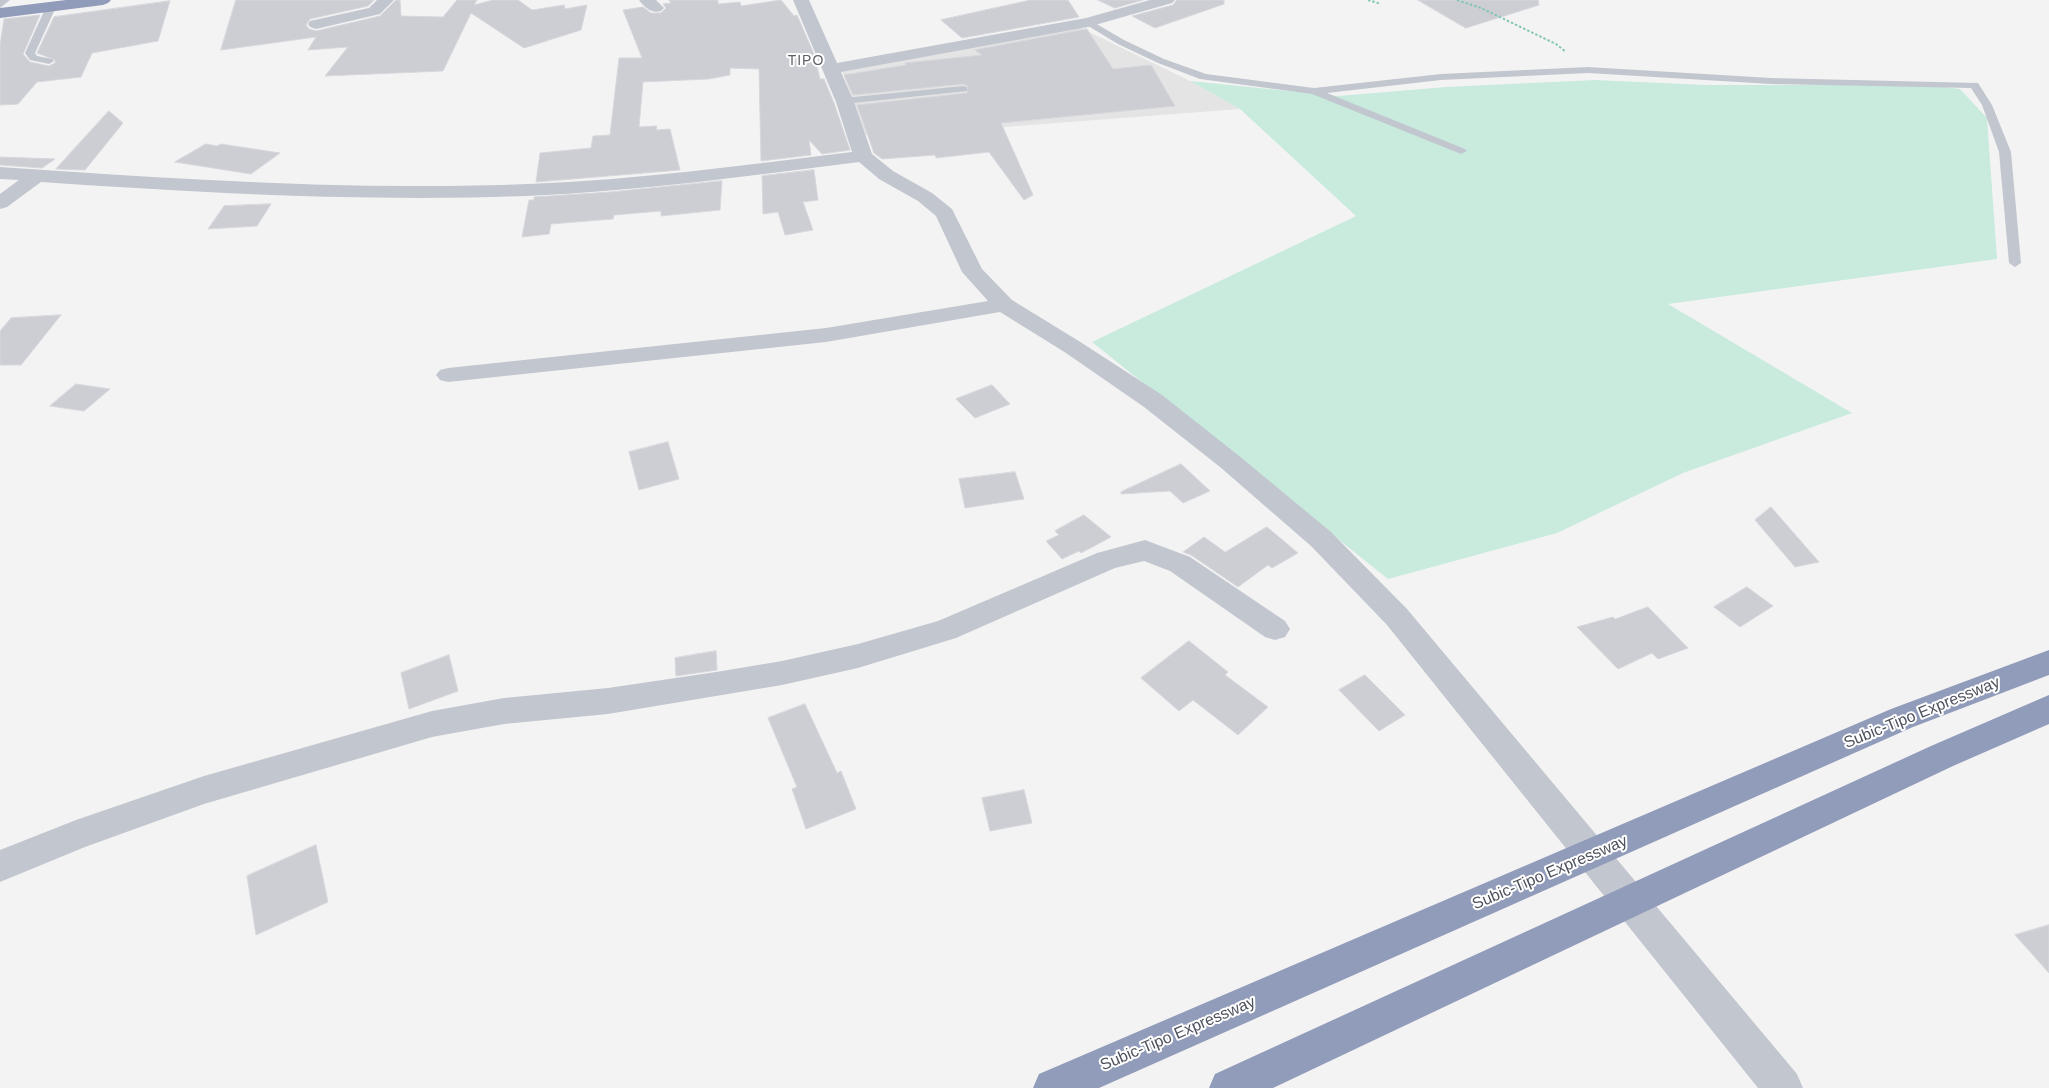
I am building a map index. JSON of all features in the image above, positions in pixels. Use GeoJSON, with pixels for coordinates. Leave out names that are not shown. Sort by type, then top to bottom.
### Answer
{"type":"FeatureCollection","features":[{"type":"Feature","properties":{"kind":"highway"},"geometry":{"type":"LineString","coordinates":[[0,13],[103,0]]}},
{"type":"Feature","properties":{"kind":"highway","name":"Subic-Tipo Expressway"},"geometry":{"type":"LineString","coordinates":[[1053,1088],[1902,718],[2049,662]]}},
{"type":"Feature","properties":{"kind":"highway"},"geometry":{"type":"LineString","coordinates":[[1228,1088],[1942,756],[2045,712]]}},
{"type":"Feature","properties":{"kind":"street"},"geometry":{"type":"LineString","coordinates":[[316,24],[374,10],[386,0]]}},
{"type":"Feature","properties":{"kind":"street"},"geometry":{"type":"LineString","coordinates":[[801,0],[832,69],[863,156],[886,175],[925,197],[945,213],[973,272],[1004,305],[1074,348],[1153,401],[1229,461],[1314,533],[1397,617],[1783,1088]]}},
{"type":"Feature","properties":{"kind":"street"},"geometry":{"type":"LineString","coordinates":[[832,69],[1088,22],[1167,0]]}},
{"type":"Feature","properties":{"kind":"street"},"geometry":{"type":"LineString","coordinates":[[0,173],[283,190],[448,192],[598,186],[684,178],[863,156]]}},
{"type":"Feature","properties":{"kind":"street"},"geometry":{"type":"LineString","coordinates":[[0,203],[38,176]]}},
{"type":"Feature","properties":{"kind":"street"},"geometry":{"type":"LineString","coordinates":[[448,375],[826,335],[1004,305]]}},
{"type":"Feature","properties":{"kind":"street"},"geometry":{"type":"LineString","coordinates":[[0,866],[76,835],[204,790],[432,724],[504,711],[608,701],[782,674],[858,656],[946,630],[1107,560],[1146,550],[1180,564],[1275,629]]}},
{"type":"Feature","properties":{"kind":"lane"},"geometry":{"type":"LineString","coordinates":[[0,5],[6,0]]}},
{"type":"Feature","properties":{"kind":"lane"},"geometry":{"type":"LineString","coordinates":[[49,61],[33,58],[30,53],[51,7]]}},
{"type":"Feature","properties":{"kind":"lane"},"geometry":{"type":"LineString","coordinates":[[1088,22],[1121,42],[1161,61],[1204,77],[1314,91],[1461,152]]}},
{"type":"Feature","properties":{"kind":"lane"},"geometry":{"type":"LineString","coordinates":[[1314,91],[1440,77],[1588,70],[1771,81],[1974,85],[1987,105],[2006,152],[2015,263]]}},
{"type":"Feature","properties":{"kind":"lane"},"geometry":{"type":"LineString","coordinates":[[844,101],[963,89]]}},
{"type":"Feature","properties":{"kind":"path"},"geometry":{"type":"LineString","coordinates":[[1368,0],[1381,4]]}},
{"type":"Feature","properties":{"kind":"path"},"geometry":{"type":"LineString","coordinates":[[1458,0],[1480,8],[1556,44],[1588,70]]}},
{"type":"Feature","properties":{"kind":"shaded area"},"geometry":{"type":"Polygon","coordinates":[[[1079,27],[1190,81],[1240,109],[965,130],[961,123],[865,135],[842,71],[1079,27]]]}},
{"type":"Feature","properties":{"kind":"green space"},"geometry":{"type":"Polygon","coordinates":[[[1595,80],[1706,85],[1929,85],[1960,89],[1987,118],[1997,259],[1668,304],[1852,413],[1683,473],[1557,533],[1388,579],[1092,342],[1356,216],[1240,109],[1190,81],[1338,96],[1446,87],[1595,80]]]}},
{"type":"Feature","properties":{"kind":"building"},"geometry":{"type":"Polygon","coordinates":[[[236,0],[374,0],[368,6],[310,19],[306,25],[309,29],[316,31],[380,16],[396,0],[400,0],[401,16],[443,17],[457,0],[477,0],[474,5],[493,0],[518,0],[532,10],[564,5],[565,9],[587,5],[581,30],[524,48],[471,13],[443,71],[325,76],[348,47],[308,50],[316,37],[221,50],[236,0]]]}},
{"type":"Feature","properties":{"kind":"building"},"geometry":{"type":"Polygon","coordinates":[[[669,0],[718,0],[718,4],[740,2],[741,6],[781,0],[794,16],[797,15],[814,54],[820,79],[824,79],[834,103],[850,150],[822,154],[809,140],[811,155],[761,161],[759,69],[730,68],[730,75],[709,79],[643,82],[639,127],[657,126],[656,130],[670,129],[680,170],[536,182],[540,153],[591,148],[593,136],[610,135],[619,58],[642,58],[623,10],[643,7],[651,13],[661,13],[666,8],[663,4],[671,3],[669,0]]]}},
{"type":"Feature","properties":{"kind":"building"},"geometry":{"type":"Polygon","coordinates":[[[1031,0],[1068,0],[1079,17],[962,38],[941,20],[1031,0]]]}},
{"type":"Feature","properties":{"kind":"building"},"geometry":{"type":"Polygon","coordinates":[[[1098,0],[1143,0],[1115,8],[1098,0]]]}},
{"type":"Feature","properties":{"kind":"building"},"geometry":{"type":"Polygon","coordinates":[[[1177,0],[1224,0],[1224,4],[1155,28],[1132,16],[1173,5],[1177,0]]]}},
{"type":"Feature","properties":{"kind":"building"},"geometry":{"type":"Polygon","coordinates":[[[1418,0],[1538,0],[1539,5],[1466,28],[1418,0]]]}},
{"type":"Feature","properties":{"kind":"building"},"geometry":{"type":"Polygon","coordinates":[[[170,1],[158,41],[92,53],[81,77],[37,82],[18,104],[0,105],[0,45],[4,19],[40,15],[23,54],[30,62],[49,66],[55,63],[55,60],[37,53],[54,17],[170,1]]]}},
{"type":"Feature","properties":{"kind":"building"},"geometry":{"type":"Polygon","coordinates":[[[1087,29],[1113,69],[1151,65],[1175,106],[1001,123],[1033,195],[1024,200],[989,152],[936,158],[935,155],[882,159],[874,153],[857,105],[967,93],[968,86],[963,84],[853,95],[844,75],[906,65],[905,63],[982,55],[975,50],[1087,29]]]}},
{"type":"Feature","properties":{"kind":"building"},"geometry":{"type":"Polygon","coordinates":[[[109,111],[123,123],[85,170],[56,169],[109,111]]]}},
{"type":"Feature","properties":{"kind":"building"},"geometry":{"type":"Polygon","coordinates":[[[206,144],[217,146],[221,144],[280,153],[251,174],[175,162],[206,144]]]}},
{"type":"Feature","properties":{"kind":"building"},"geometry":{"type":"Polygon","coordinates":[[[0,157],[55,159],[42,168],[0,165],[0,157]]]}},
{"type":"Feature","properties":{"kind":"building"},"geometry":{"type":"Polygon","coordinates":[[[814,170],[818,200],[803,202],[813,230],[785,235],[778,212],[763,214],[762,176],[814,170]]]}},
{"type":"Feature","properties":{"kind":"building"},"geometry":{"type":"Polygon","coordinates":[[[722,181],[720,210],[661,216],[661,211],[614,215],[613,219],[551,224],[549,234],[522,237],[529,200],[534,200],[534,197],[722,181]]]}},
{"type":"Feature","properties":{"kind":"building"},"geometry":{"type":"Polygon","coordinates":[[[271,204],[257,226],[208,229],[224,206],[271,204]]]}},
{"type":"Feature","properties":{"kind":"building"},"geometry":{"type":"Polygon","coordinates":[[[61,315],[21,365],[0,365],[0,331],[11,318],[61,315]]]}},
{"type":"Feature","properties":{"kind":"building"},"geometry":{"type":"Polygon","coordinates":[[[76,384],[110,389],[84,411],[50,406],[76,384]]]}},
{"type":"Feature","properties":{"kind":"building"},"geometry":{"type":"Polygon","coordinates":[[[992,385],[1010,404],[975,418],[956,399],[992,385]]]}},
{"type":"Feature","properties":{"kind":"building"},"geometry":{"type":"Polygon","coordinates":[[[668,442],[679,479],[639,490],[629,452],[668,442]]]}},
{"type":"Feature","properties":{"kind":"building"},"geometry":{"type":"Polygon","coordinates":[[[1181,464],[1210,491],[1183,503],[1170,491],[1121,494],[1121,492],[1181,464]]]}},
{"type":"Feature","properties":{"kind":"building"},"geometry":{"type":"Polygon","coordinates":[[[1015,472],[1024,499],[965,508],[959,479],[1015,472]]]}},
{"type":"Feature","properties":{"kind":"building"},"geometry":{"type":"Polygon","coordinates":[[[1771,507],[1819,562],[1795,567],[1755,520],[1771,507]]]}},
{"type":"Feature","properties":{"kind":"building"},"geometry":{"type":"Polygon","coordinates":[[[1084,515],[1111,537],[1081,553],[1079,551],[1062,559],[1046,541],[1059,535],[1055,531],[1084,515]]]}},
{"type":"Feature","properties":{"kind":"building"},"geometry":{"type":"Polygon","coordinates":[[[1267,527],[1298,553],[1272,568],[1268,565],[1238,587],[1191,555],[1183,552],[1204,537],[1225,552],[1267,527]]]}},
{"type":"Feature","properties":{"kind":"building"},"geometry":{"type":"Polygon","coordinates":[[[1747,587],[1773,606],[1740,627],[1714,607],[1747,587]]]}},
{"type":"Feature","properties":{"kind":"building"},"geometry":{"type":"Polygon","coordinates":[[[1648,607],[1688,648],[1658,659],[1652,653],[1618,669],[1577,627],[1613,617],[1615,619],[1648,607]]]}},
{"type":"Feature","properties":{"kind":"building"},"geometry":{"type":"Polygon","coordinates":[[[1189,641],[1228,672],[1225,675],[1268,707],[1238,735],[1193,700],[1179,711],[1141,678],[1189,641]]]}},
{"type":"Feature","properties":{"kind":"building"},"geometry":{"type":"Polygon","coordinates":[[[716,651],[717,670],[676,676],[675,658],[716,651]]]}},
{"type":"Feature","properties":{"kind":"building"},"geometry":{"type":"Polygon","coordinates":[[[449,655],[458,691],[409,709],[401,673],[449,655]]]}},
{"type":"Feature","properties":{"kind":"building"},"geometry":{"type":"Polygon","coordinates":[[[1365,675],[1405,715],[1379,731],[1339,690],[1365,675]]]}},
{"type":"Feature","properties":{"kind":"building"},"geometry":{"type":"Polygon","coordinates":[[[805,704],[837,773],[841,771],[856,809],[806,829],[792,789],[797,787],[768,718],[805,704]]]}},
{"type":"Feature","properties":{"kind":"building"},"geometry":{"type":"Polygon","coordinates":[[[1024,790],[1032,823],[990,831],[982,798],[1024,790]]]}},
{"type":"Feature","properties":{"kind":"building"},"geometry":{"type":"Polygon","coordinates":[[[316,845],[328,902],[256,935],[247,876],[316,845]]]}},
{"type":"Feature","properties":{"kind":"building"},"geometry":{"type":"Polygon","coordinates":[[[2049,925],[2049,973],[2015,935],[2049,925]]]}},
{"type":"Feature","properties":{"kind":"district","name":"TIPO"},"geometry":{"type":"Point","coordinates":[806,61]}}]}
